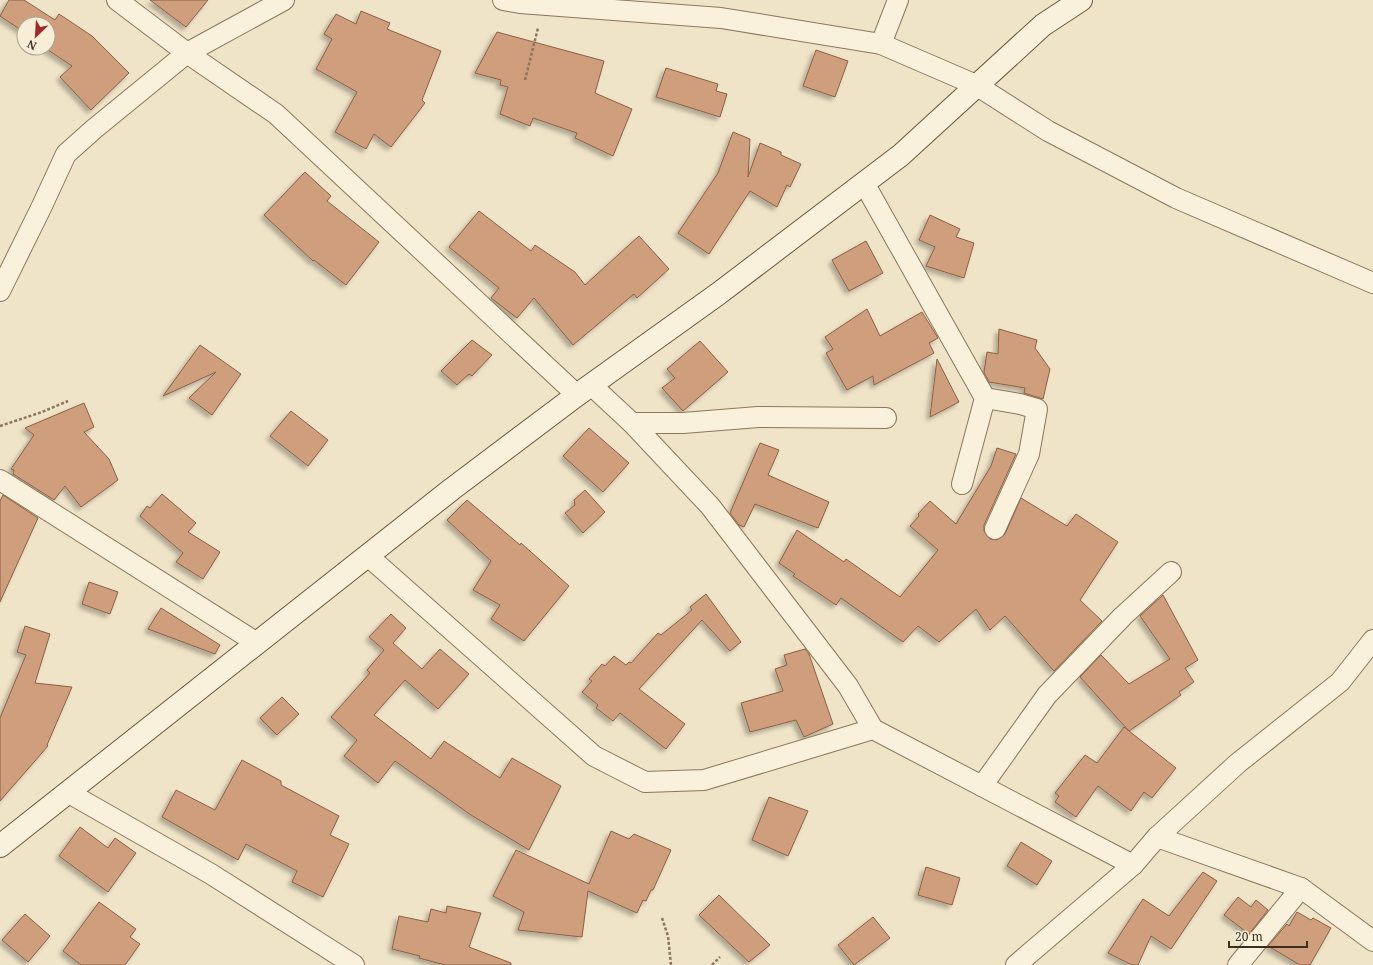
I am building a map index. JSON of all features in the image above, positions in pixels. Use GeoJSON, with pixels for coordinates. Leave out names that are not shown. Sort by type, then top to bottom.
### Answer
{"type":"FeatureCollection","features":[{"type":"Feature","properties":{"kind":"street"},"geometry":{"type":"LineString","coordinates":[[117,0],[187,53],[276,114],[584,390],[632,423],[710,506],[848,686],[873,729],[1133,865]]}},
{"type":"Feature","properties":{"kind":"street"},"geometry":{"type":"LineString","coordinates":[[0,291],[66,154],[94,129],[187,53],[284,0]]}},
{"type":"Feature","properties":{"kind":"street"},"geometry":{"type":"LineString","coordinates":[[503,0],[721,18],[881,44],[911,55],[976,85],[1048,131],[1176,198],[1373,283]]}},
{"type":"Feature","properties":{"kind":"street"},"geometry":{"type":"LineString","coordinates":[[881,44],[898,0]]}},
{"type":"Feature","properties":{"kind":"street"},"geometry":{"type":"LineString","coordinates":[[0,846],[69,793],[452,488],[584,390],[718,294],[901,155],[1043,25],[1081,0]]}},
{"type":"Feature","properties":{"kind":"street"},"geometry":{"type":"LineString","coordinates":[[864,183],[985,398],[962,484]]}},
{"type":"Feature","properties":{"kind":"street"},"geometry":{"type":"LineString","coordinates":[[985,398],[1020,404],[1036,409],[1029,454],[995,529]]}},
{"type":"Feature","properties":{"kind":"street"},"geometry":{"type":"LineString","coordinates":[[632,423],[683,423],[758,416],[886,418]]}},
{"type":"Feature","properties":{"kind":"street"},"geometry":{"type":"LineString","coordinates":[[0,480],[257,643]]}},
{"type":"Feature","properties":{"kind":"street"},"geometry":{"type":"LineString","coordinates":[[368,556],[594,756],[645,782],[704,780],[873,729]]}},
{"type":"Feature","properties":{"kind":"street"},"geometry":{"type":"LineString","coordinates":[[982,786],[1047,695],[1123,616],[1171,572]]}},
{"type":"Feature","properties":{"kind":"street"},"geometry":{"type":"LineString","coordinates":[[1016,965],[1133,865],[1158,837],[1238,763],[1340,682],[1373,640]]}},
{"type":"Feature","properties":{"kind":"street"},"geometry":{"type":"LineString","coordinates":[[69,793],[211,874],[354,965]]}},
{"type":"Feature","properties":{"kind":"street"},"geometry":{"type":"LineString","coordinates":[[1158,837],[1301,888],[1373,941]]}},
{"type":"Feature","properties":{"kind":"street"},"geometry":{"type":"LineString","coordinates":[[1238,965],[1301,888]]}},
{"type":"Feature","properties":{"kind":"path"},"geometry":{"type":"LineString","coordinates":[[526,80],[544,4]]}},
{"type":"Feature","properties":{"kind":"path"},"geometry":{"type":"LineString","coordinates":[[0,426],[42,412],[68,401]]}},
{"type":"Feature","properties":{"kind":"path"},"geometry":{"type":"LineString","coordinates":[[662,918],[668,936],[671,965]]}},
{"type":"Feature","properties":{"kind":"path"},"geometry":{"type":"LineString","coordinates":[[712,965],[720,957]]}},
{"type":"Feature","properties":{"kind":"building"},"geometry":{"type":"Polygon","coordinates":[[[9,0],[24,0],[49,16],[16,16],[16,27],[0,16],[9,0]]]}},
{"type":"Feature","properties":{"kind":"building"},"geometry":{"type":"Polygon","coordinates":[[[150,0],[208,0],[186,27],[150,0]]]}},
{"type":"Feature","properties":{"kind":"building"},"geometry":{"type":"Polygon","coordinates":[[[361,11],[390,23],[387,29],[441,51],[422,100],[425,103],[391,147],[374,134],[366,149],[335,132],[357,92],[316,69],[332,39],[324,34],[336,14],[356,24],[361,11]]]}},
{"type":"Feature","properties":{"kind":"building"},"geometry":{"type":"Polygon","coordinates":[[[59,14],[92,36],[129,73],[91,110],[60,77],[72,66],[56,55],[56,18],[59,14]]]}},
{"type":"Feature","properties":{"kind":"building"},"geometry":{"type":"Polygon","coordinates":[[[497,32],[604,61],[595,93],[632,109],[613,156],[575,138],[577,133],[533,118],[530,126],[500,114],[508,87],[500,85],[501,80],[475,73],[497,32]]]}},
{"type":"Feature","properties":{"kind":"building"},"geometry":{"type":"Polygon","coordinates":[[[816,50],[848,61],[835,97],[803,86],[816,50]]]}},
{"type":"Feature","properties":{"kind":"building"},"geometry":{"type":"Polygon","coordinates":[[[666,68],[718,84],[716,91],[727,94],[720,117],[656,97],[666,68]]]}},
{"type":"Feature","properties":{"kind":"building"},"geometry":{"type":"Polygon","coordinates":[[[733,132],[750,139],[748,177],[760,143],[781,152],[781,155],[801,164],[790,187],[787,185],[777,207],[750,191],[709,254],[678,233],[718,173],[733,132]]]}},
{"type":"Feature","properties":{"kind":"building"},"geometry":{"type":"Polygon","coordinates":[[[305,172],[331,196],[327,201],[379,242],[346,285],[314,260],[313,261],[264,215],[305,172]]]}},
{"type":"Feature","properties":{"kind":"building"},"geometry":{"type":"Polygon","coordinates":[[[479,211],[531,251],[535,245],[575,272],[585,285],[639,236],[669,269],[637,298],[634,294],[573,345],[534,298],[517,318],[491,298],[499,288],[449,247],[479,211]]]}},
{"type":"Feature","properties":{"kind":"building"},"geometry":{"type":"Polygon","coordinates":[[[930,215],[960,229],[956,237],[974,243],[964,278],[926,266],[935,247],[919,240],[930,215]]]}},
{"type":"Feature","properties":{"kind":"building"},"geometry":{"type":"Polygon","coordinates":[[[866,241],[883,273],[849,291],[832,260],[866,241]]]}},
{"type":"Feature","properties":{"kind":"building"},"geometry":{"type":"Polygon","coordinates":[[[867,309],[880,336],[922,312],[938,338],[929,343],[934,353],[874,385],[873,376],[847,390],[826,353],[833,349],[825,337],[867,309]]]}},
{"type":"Feature","properties":{"kind":"building"},"geometry":{"type":"Polygon","coordinates":[[[999,329],[1037,340],[1035,348],[1050,369],[1043,399],[1024,393],[1025,388],[989,382],[984,372],[987,352],[998,354],[999,329]]]}},
{"type":"Feature","properties":{"kind":"building"},"geometry":{"type":"Polygon","coordinates":[[[472,340],[492,355],[472,376],[469,374],[457,385],[441,371],[472,340]]]}},
{"type":"Feature","properties":{"kind":"building"},"geometry":{"type":"Polygon","coordinates":[[[700,341],[728,372],[683,411],[662,388],[675,378],[667,369],[700,341]]]}},
{"type":"Feature","properties":{"kind":"building"},"geometry":{"type":"Polygon","coordinates":[[[200,345],[241,374],[212,415],[189,398],[216,372],[163,396],[200,345]]]}},
{"type":"Feature","properties":{"kind":"building"},"geometry":{"type":"Polygon","coordinates":[[[937,359],[959,402],[930,417],[937,359]]]}},
{"type":"Feature","properties":{"kind":"building"},"geometry":{"type":"Polygon","coordinates":[[[84,403],[94,427],[84,432],[109,459],[118,480],[81,507],[65,486],[54,500],[13,474],[14,470],[11,469],[34,435],[25,428],[84,403]]]}},
{"type":"Feature","properties":{"kind":"building"},"geometry":{"type":"Polygon","coordinates":[[[291,411],[328,440],[308,466],[270,436],[291,411]]]}},
{"type":"Feature","properties":{"kind":"building"},"geometry":{"type":"Polygon","coordinates":[[[589,428],[629,463],[603,492],[563,456],[589,428]]]}},
{"type":"Feature","properties":{"kind":"building"},"geometry":{"type":"Polygon","coordinates":[[[760,443],[779,450],[768,475],[829,502],[818,528],[755,504],[744,527],[739,525],[730,513],[760,443]]]}},
{"type":"Feature","properties":{"kind":"building"},"geometry":{"type":"Polygon","coordinates":[[[997,448],[1016,454],[984,525],[984,531],[990,539],[997,540],[1005,534],[1021,498],[1067,526],[1076,514],[1118,542],[1080,600],[1102,621],[1054,671],[1005,616],[990,630],[976,609],[939,642],[918,626],[903,642],[841,598],[836,605],[793,576],[795,574],[779,563],[797,530],[844,562],[846,559],[900,597],[938,550],[910,526],[919,516],[918,514],[930,501],[956,524],[991,466],[997,448]]]}},
{"type":"Feature","properties":{"kind":"building"},"geometry":{"type":"Polygon","coordinates":[[[585,490],[605,512],[583,533],[565,513],[575,505],[574,500],[585,490]]]}},
{"type":"Feature","properties":{"kind":"building"},"geometry":{"type":"Polygon","coordinates":[[[162,494],[196,523],[188,532],[220,552],[203,579],[176,562],[183,553],[140,516],[147,506],[150,508],[162,494]]]}},
{"type":"Feature","properties":{"kind":"building"},"geometry":{"type":"Polygon","coordinates":[[[3,495],[38,518],[0,602],[0,501],[3,495]]]}},
{"type":"Feature","properties":{"kind":"building"},"geometry":{"type":"Polygon","coordinates":[[[467,500],[520,545],[521,543],[569,586],[524,641],[491,619],[500,605],[473,590],[491,561],[447,520],[467,500]]]}},
{"type":"Feature","properties":{"kind":"building"},"geometry":{"type":"Polygon","coordinates":[[[89,582],[118,592],[110,614],[82,604],[89,582]]]}},
{"type":"Feature","properties":{"kind":"building"},"geometry":{"type":"Polygon","coordinates":[[[706,594],[741,642],[730,651],[702,620],[639,689],[685,724],[666,749],[620,713],[613,721],[596,708],[598,705],[582,692],[592,681],[589,679],[602,664],[605,666],[614,656],[626,665],[629,662],[631,663],[658,633],[661,635],[692,610],[690,607],[706,594]]]}},
{"type":"Feature","properties":{"kind":"building"},"geometry":{"type":"Polygon","coordinates":[[[1163,595],[1198,660],[1185,668],[1194,682],[1179,692],[1181,695],[1129,731],[1080,677],[1101,655],[1129,684],[1170,659],[1140,616],[1163,595]]]}},
{"type":"Feature","properties":{"kind":"building"},"geometry":{"type":"Polygon","coordinates":[[[161,608],[220,645],[215,654],[148,629],[161,608]]]}},
{"type":"Feature","properties":{"kind":"building"},"geometry":{"type":"Polygon","coordinates":[[[391,614],[406,628],[393,643],[422,669],[440,649],[469,674],[438,709],[405,680],[374,715],[431,759],[444,741],[500,778],[512,758],[561,786],[529,850],[471,815],[395,761],[378,783],[344,756],[357,740],[331,717],[370,673],[367,670],[384,650],[369,637],[391,614]]]}},
{"type":"Feature","properties":{"kind":"building"},"geometry":{"type":"Polygon","coordinates":[[[25,626],[50,634],[35,683],[72,687],[47,745],[48,746],[0,801],[0,718],[26,655],[17,652],[25,626]]]}},
{"type":"Feature","properties":{"kind":"building"},"geometry":{"type":"Polygon","coordinates":[[[805,649],[809,654],[833,724],[804,737],[796,720],[750,732],[741,703],[783,691],[775,669],[787,665],[784,655],[805,649]]]}},
{"type":"Feature","properties":{"kind":"building"},"geometry":{"type":"Polygon","coordinates":[[[282,697],[299,714],[277,735],[260,718],[282,697]]]}},
{"type":"Feature","properties":{"kind":"building"},"geometry":{"type":"Polygon","coordinates":[[[1124,727],[1176,768],[1152,798],[1144,792],[1131,811],[1098,786],[1076,817],[1055,802],[1059,796],[1055,793],[1085,755],[1097,763],[1124,727]]]}},
{"type":"Feature","properties":{"kind":"building"},"geometry":{"type":"Polygon","coordinates":[[[242,760],[281,781],[281,785],[339,816],[330,835],[349,844],[323,897],[292,882],[297,871],[246,844],[238,860],[162,817],[176,790],[215,810],[242,760]]]}},
{"type":"Feature","properties":{"kind":"building"},"geometry":{"type":"Polygon","coordinates":[[[769,797],[808,811],[788,856],[752,840],[769,797]]]}},
{"type":"Feature","properties":{"kind":"building"},"geometry":{"type":"Polygon","coordinates":[[[80,827],[108,848],[115,838],[136,853],[108,892],[59,856],[80,827]]]}},
{"type":"Feature","properties":{"kind":"building"},"geometry":{"type":"Polygon","coordinates":[[[611,831],[629,839],[634,834],[671,850],[653,890],[651,890],[646,901],[643,900],[637,913],[588,891],[582,937],[518,930],[524,912],[493,896],[516,850],[589,884],[611,831]]]}},
{"type":"Feature","properties":{"kind":"building"},"geometry":{"type":"Polygon","coordinates":[[[1021,842],[1052,861],[1037,885],[1007,866],[1021,842]]]}},
{"type":"Feature","properties":{"kind":"building"},"geometry":{"type":"Polygon","coordinates":[[[926,867],[960,878],[952,905],[918,895],[926,867]]]}},
{"type":"Feature","properties":{"kind":"building"},"geometry":{"type":"Polygon","coordinates":[[[1203,872],[1217,881],[1171,949],[1151,936],[1138,965],[1132,965],[1108,953],[1143,899],[1169,916],[1203,872]]]}},
{"type":"Feature","properties":{"kind":"building"},"geometry":{"type":"Polygon","coordinates":[[[719,895],[770,945],[749,962],[699,915],[719,895]]]}},
{"type":"Feature","properties":{"kind":"building"},"geometry":{"type":"Polygon","coordinates":[[[1238,897],[1251,907],[1256,900],[1268,910],[1249,934],[1224,915],[1238,897]]]}},
{"type":"Feature","properties":{"kind":"building"},"geometry":{"type":"Polygon","coordinates":[[[99,902],[136,929],[130,937],[140,944],[125,965],[81,965],[63,951],[99,902]]]}},
{"type":"Feature","properties":{"kind":"building"},"geometry":{"type":"Polygon","coordinates":[[[447,906],[481,913],[469,947],[511,963],[511,965],[445,965],[419,958],[420,956],[392,949],[399,916],[428,922],[431,909],[446,913],[447,906]]]}},
{"type":"Feature","properties":{"kind":"building"},"geometry":{"type":"Polygon","coordinates":[[[1297,912],[1311,920],[1313,918],[1331,928],[1310,965],[1300,965],[1268,946],[1287,924],[1289,926],[1297,912]]]}},
{"type":"Feature","properties":{"kind":"building"},"geometry":{"type":"Polygon","coordinates":[[[25,914],[50,936],[28,962],[2,940],[25,914]]]}},
{"type":"Feature","properties":{"kind":"building"},"geometry":{"type":"Polygon","coordinates":[[[873,917],[890,938],[854,965],[838,945],[873,917]]]}}]}
